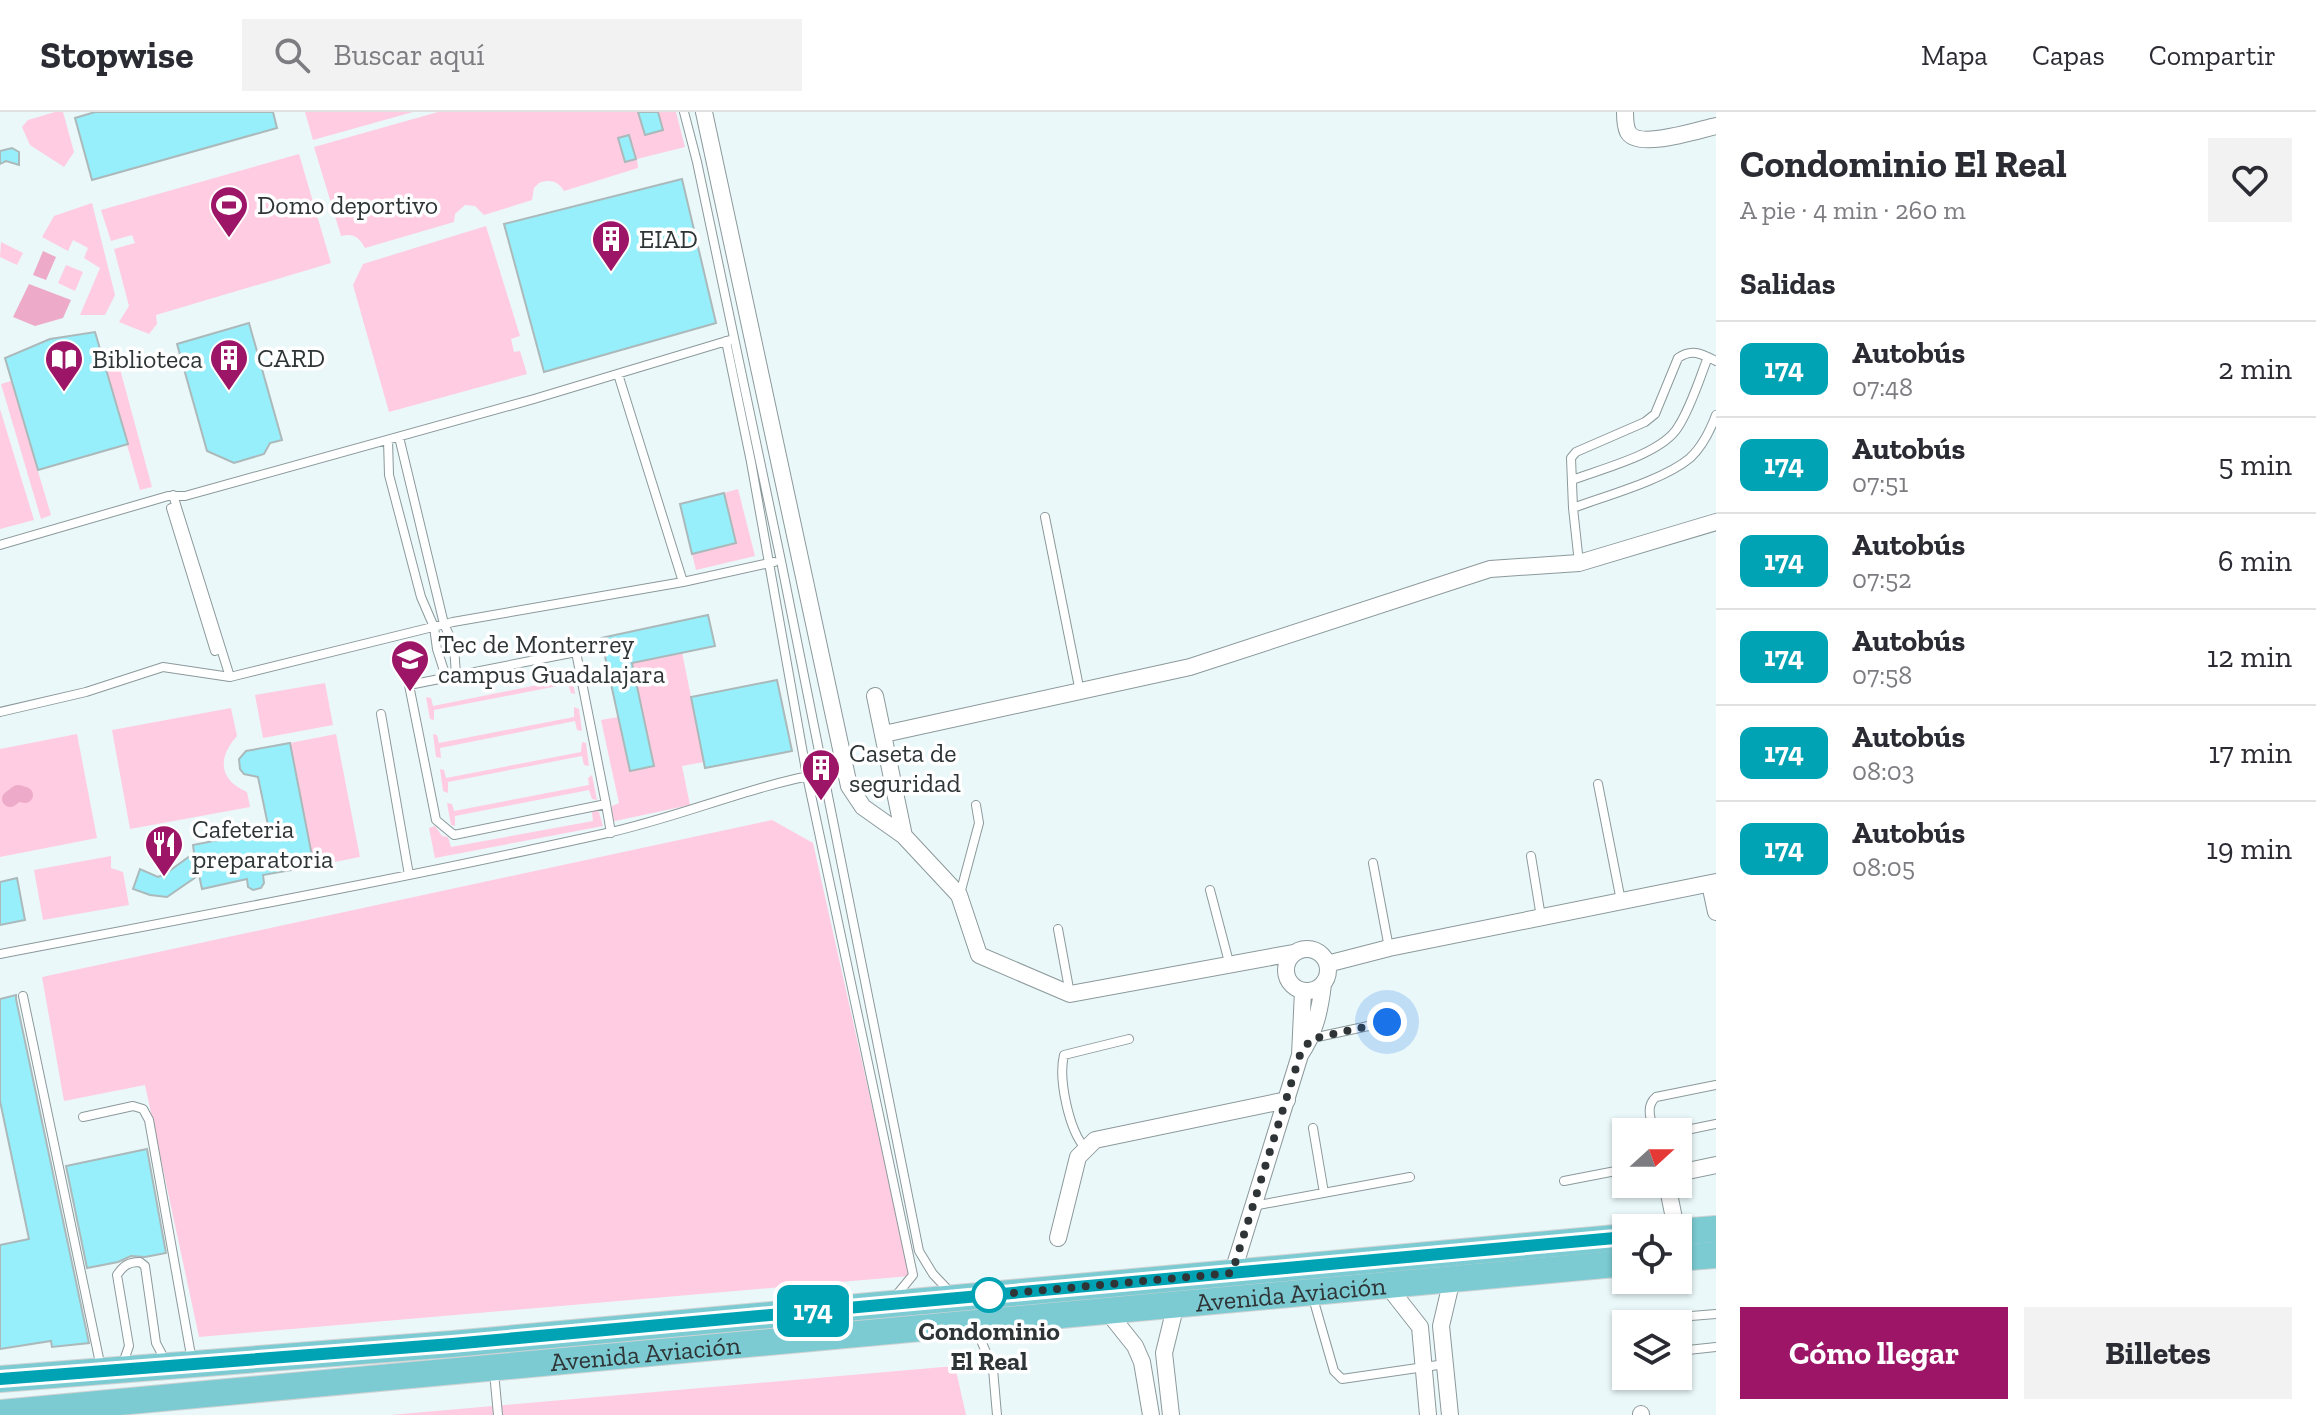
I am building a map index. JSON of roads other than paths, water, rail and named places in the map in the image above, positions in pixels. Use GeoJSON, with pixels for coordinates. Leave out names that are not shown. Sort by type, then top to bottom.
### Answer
{"type":"FeatureCollection","features":[{"type":"Feature","properties":{"kind":"main road"},"geometry":{"type":"LineString","coordinates":[[1692,1238],[1716,1229]]}},
{"type":"Feature","properties":{"kind":"main road","name":"Avenida Aviación"},"geometry":{"type":"LineString","coordinates":[[0,1379],[452,1344],[1612,1238]]}},
{"type":"Feature","properties":{"kind":"main road"},"geometry":{"type":"LineString","coordinates":[[1692,1247],[1716,1255]]}},
{"type":"Feature","properties":{"kind":"main road","name":"Avenida Aviación"},"geometry":{"type":"LineString","coordinates":[[0,1413],[1612,1264]]}},
{"type":"Feature","properties":{"kind":"main road"},"geometry":{"type":"LineString","coordinates":[[452,1344],[454,1371]]}},
{"type":"Feature","properties":{"kind":"street"},"geometry":{"type":"LineString","coordinates":[[704,112],[849,786],[863,807],[904,836],[959,895],[979,955],[1070,994],[1230,966],[1300,949],[1311,949],[1321,954],[1327,964],[1328,974],[1323,984],[1320,1010],[1303,1045],[1232,1273],[1227,1300]]}},
{"type":"Feature","properties":{"kind":"street"},"geometry":{"type":"LineString","coordinates":[[1625,112],[1627,131],[1634,138],[1648,141],[1716,126]]}},
{"type":"Feature","properties":{"kind":"street"},"geometry":{"type":"LineString","coordinates":[[884,734],[1190,667],[1490,569],[1579,563],[1716,522]]}},
{"type":"Feature","properties":{"kind":"street"},"geometry":{"type":"LineString","coordinates":[[875,696],[904,836]]}},
{"type":"Feature","properties":{"kind":"street"},"geometry":{"type":"LineString","coordinates":[[1327,964],[1389,948],[1713,883],[1716,912]]}},
{"type":"Feature","properties":{"kind":"street"},"geometry":{"type":"LineString","coordinates":[[1286,977],[1285,966],[1293,953]]}},
{"type":"Feature","properties":{"kind":"street"},"geometry":{"type":"LineString","coordinates":[[1260,960],[1303,991],[1314,991],[1323,984]]}},
{"type":"Feature","properties":{"kind":"street"},"geometry":{"type":"LineString","coordinates":[[1303,991],[1303,1045]]}},
{"type":"Feature","properties":{"kind":"street"},"geometry":{"type":"LineString","coordinates":[[1058,1238],[1078,1157],[1095,1140],[1287,1100]]}},
{"type":"Feature","properties":{"kind":"street"},"geometry":{"type":"LineString","coordinates":[[1692,1170],[1716,1165]]}},
{"type":"Feature","properties":{"kind":"street"},"geometry":{"type":"LineString","coordinates":[[1450,1415],[1441,1326],[1452,1279]]}},
{"type":"Feature","properties":{"kind":"street"},"geometry":{"type":"LineString","coordinates":[[1387,1285],[1420,1327],[1428,1415]]}},
{"type":"Feature","properties":{"kind":"street"},"geometry":{"type":"LineString","coordinates":[[1171,1415],[1164,1353],[1176,1304]]}},
{"type":"Feature","properties":{"kind":"street"},"geometry":{"type":"LineString","coordinates":[[1107,1311],[1135,1346],[1142,1362],[1151,1415]]}},
{"type":"Feature","properties":{"kind":"street"},"geometry":{"type":"LineString","coordinates":[[1148,1393],[1167,1391]]}},
{"type":"Feature","properties":{"kind":"lane"},"geometry":{"type":"LineString","coordinates":[[684,112],[730,340],[807,776],[913,1275],[888,1304]]}},
{"type":"Feature","properties":{"kind":"lane"},"geometry":{"type":"LineString","coordinates":[[0,545],[170,496],[185,496],[399,437],[730,340]]}},
{"type":"Feature","properties":{"kind":"lane"},"geometry":{"type":"LineString","coordinates":[[730,340],[781,561],[919,1251],[933,1274],[973,1323],[993,1369],[997,1415]]}},
{"type":"Feature","properties":{"kind":"lane"},"geometry":{"type":"LineString","coordinates":[[1572,480],[1645,452],[1669,438],[1678,427],[1712,359],[1693,351],[1678,358],[1655,414],[1645,422],[1576,452],[1571,458],[1573,508],[1579,563]]}},
{"type":"Feature","properties":{"kind":"lane"},"geometry":{"type":"LineString","coordinates":[[618,374],[683,582]]}},
{"type":"Feature","properties":{"kind":"lane"},"geometry":{"type":"LineString","coordinates":[[1573,508],[1656,477],[1689,459],[1708,436],[1716,415]]}},
{"type":"Feature","properties":{"kind":"lane"},"geometry":{"type":"LineString","coordinates":[[399,437],[444,624],[454,646],[456,675]]}},
{"type":"Feature","properties":{"kind":"lane"},"geometry":{"type":"LineString","coordinates":[[388,440],[389,475],[446,677]]}},
{"type":"Feature","properties":{"kind":"lane"},"geometry":{"type":"LineString","coordinates":[[170,496],[215,651]]}},
{"type":"Feature","properties":{"kind":"lane"},"geometry":{"type":"LineString","coordinates":[[170,496],[230,677]]}},
{"type":"Feature","properties":{"kind":"lane"},"geometry":{"type":"LineString","coordinates":[[1045,517],[1080,692]]}},
{"type":"Feature","properties":{"kind":"lane"},"geometry":{"type":"LineString","coordinates":[[0,712],[86,692],[163,667],[230,677],[444,624],[683,582],[781,561]]}},
{"type":"Feature","properties":{"kind":"lane"},"geometry":{"type":"LineString","coordinates":[[606,804],[454,835],[436,820],[409,685],[576,652],[606,804],[611,833]]}},
{"type":"Feature","properties":{"kind":"lane"},"geometry":{"type":"LineString","coordinates":[[381,714],[409,875]]}},
{"type":"Feature","properties":{"kind":"lane"},"geometry":{"type":"LineString","coordinates":[[0,954],[611,833],[824,773]]}},
{"type":"Feature","properties":{"kind":"lane"},"geometry":{"type":"LineString","coordinates":[[1598,784],[1621,902]]}},
{"type":"Feature","properties":{"kind":"lane"},"geometry":{"type":"LineString","coordinates":[[959,895],[979,823],[976,805]]}},
{"type":"Feature","properties":{"kind":"lane"},"geometry":{"type":"LineString","coordinates":[[1531,856],[1541,917]]}},
{"type":"Feature","properties":{"kind":"lane"},"geometry":{"type":"LineString","coordinates":[[1373,863],[1389,948]]}},
{"type":"Feature","properties":{"kind":"lane"},"geometry":{"type":"LineString","coordinates":[[1210,890],[1230,966]]}},
{"type":"Feature","properties":{"kind":"lane"},"geometry":{"type":"LineString","coordinates":[[1058,929],[1070,994]]}},
{"type":"Feature","properties":{"kind":"lane"},"geometry":{"type":"LineString","coordinates":[[23,996],[111,1370]]}},
{"type":"Feature","properties":{"kind":"lane"},"geometry":{"type":"LineString","coordinates":[[1303,1045],[1387,1022]]}},
{"type":"Feature","properties":{"kind":"lane"},"geometry":{"type":"LineString","coordinates":[[1085,1148],[1074,1135],[1061,1068],[1064,1055],[1129,1039]]}},
{"type":"Feature","properties":{"kind":"lane"},"geometry":{"type":"LineString","coordinates":[[1651,1118],[1649,1109],[1656,1097],[1716,1085]]}},
{"type":"Feature","properties":{"kind":"lane"},"geometry":{"type":"LineString","coordinates":[[83,1117],[133,1106],[143,1109],[149,1120],[179,1364]]}},
{"type":"Feature","properties":{"kind":"lane"},"geometry":{"type":"LineString","coordinates":[[1692,1129],[1716,1124]]}},
{"type":"Feature","properties":{"kind":"lane"},"geometry":{"type":"LineString","coordinates":[[1313,1128],[1324,1193]]}},
{"type":"Feature","properties":{"kind":"lane"},"geometry":{"type":"LineString","coordinates":[[1564,1181],[1612,1172]]}},
{"type":"Feature","properties":{"kind":"lane"},"geometry":{"type":"LineString","coordinates":[[1253,1206],[1410,1177]]}},
{"type":"Feature","properties":{"kind":"lane"},"geometry":{"type":"LineString","coordinates":[[111,1370],[129,1346],[117,1275],[122,1267],[132,1262],[145,1266],[156,1343],[179,1364]]}},
{"type":"Feature","properties":{"kind":"lane"},"geometry":{"type":"LineString","coordinates":[[1311,1292],[1334,1371],[1342,1379],[1445,1364]]}},
{"type":"Feature","properties":{"kind":"lane"},"geometry":{"type":"LineString","coordinates":[[1692,1316],[1716,1314]]}},
{"type":"Feature","properties":{"kind":"lane"},"geometry":{"type":"LineString","coordinates":[[1692,1350],[1716,1347]]}},
{"type":"Feature","properties":{"kind":"lane"},"geometry":{"type":"LineString","coordinates":[[493,1367],[498,1415]]}},
{"type":"Feature","properties":{"kind":"waterway"},"geometry":{"type":"LineString","coordinates":[[10,799],[18,793],[25,795]]}},
{"type":"Feature","properties":{"kind":"place","name":"Domo deportivo"},"geometry":{"type":"Point","coordinates":[229,239]}},
{"type":"Feature","properties":{"kind":"place","name":"EIAD"},"geometry":{"type":"Point","coordinates":[611,273]}},
{"type":"Feature","properties":{"kind":"place","name":"CARD"},"geometry":{"type":"Point","coordinates":[229,392]}},
{"type":"Feature","properties":{"kind":"place","name":"Biblioteca"},"geometry":{"type":"Point","coordinates":[64,393]}},
{"type":"Feature","properties":{"kind":"place","name":"Tec de Monterrey campus Guadalajara"},"geometry":{"type":"Point","coordinates":[410,693]}},
{"type":"Feature","properties":{"kind":"place","name":"Caseta de seguridad"},"geometry":{"type":"Point","coordinates":[821,802]}},
{"type":"Feature","properties":{"kind":"place","name":"Cafeteria preparatoria"},"geometry":{"type":"Point","coordinates":[164,878]}},
{"type":"Feature","properties":{"kind":"place","name":"Condominio El Real"},"geometry":{"type":"Point","coordinates":[989,1295]}}]}
